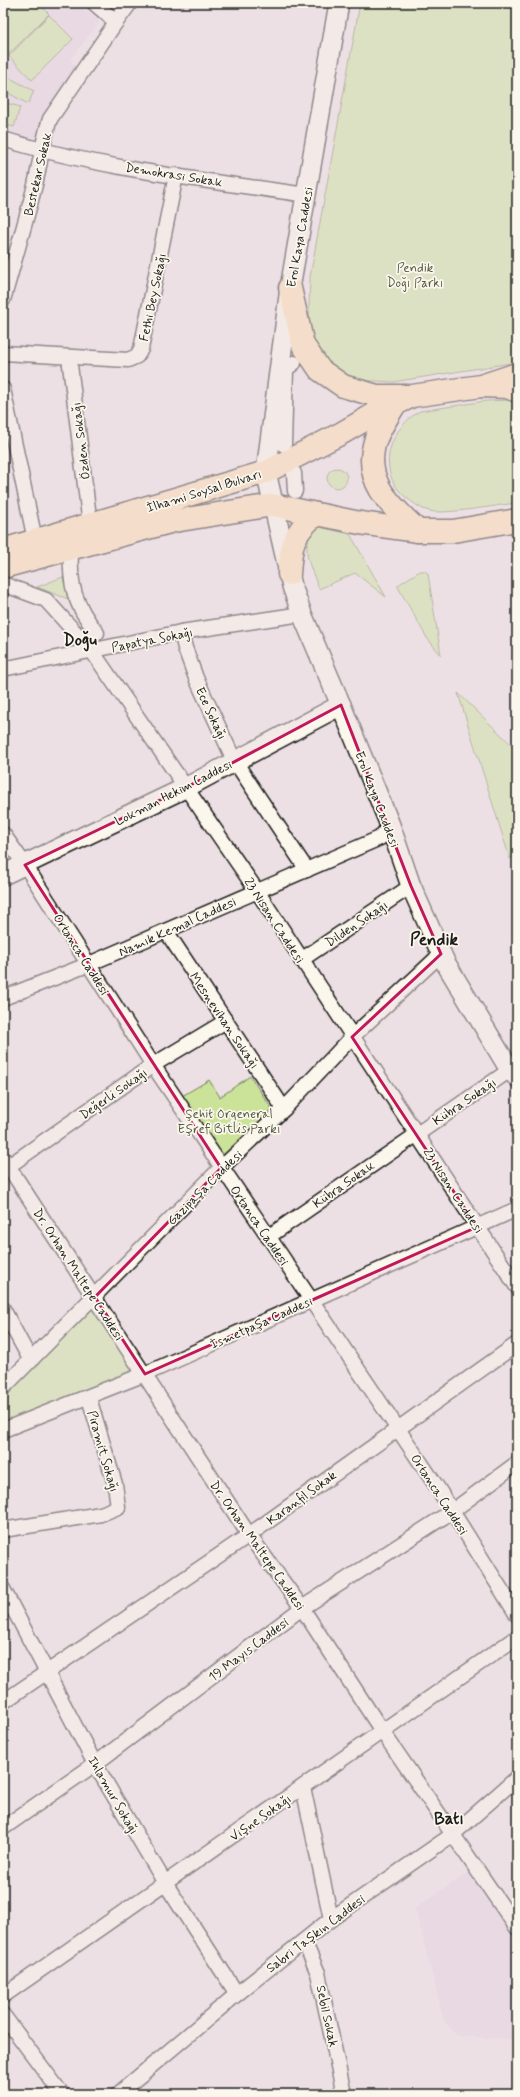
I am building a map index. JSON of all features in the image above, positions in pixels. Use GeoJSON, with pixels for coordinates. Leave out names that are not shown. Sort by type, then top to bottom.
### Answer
{"type":"FeatureCollection","features":[{"type":"Feature","properties":{"kind":"main road"},"geometry":{"type":"LineString","coordinates":[[290,288],[303,345],[320,370],[343,386],[377,396],[404,400],[481,386],[515,384]]}},
{"type":"Feature","properties":{"kind":"main road"},"geometry":{"type":"LineString","coordinates":[[404,400],[374,446],[373,473],[382,495],[418,530]]}},
{"type":"Feature","properties":{"kind":"main road","name":"İlhami Soysal Bulvarı"},"geometry":{"type":"LineString","coordinates":[[3,550],[266,472],[404,400]]}},
{"type":"Feature","properties":{"kind":"main road"},"geometry":{"type":"LineString","coordinates":[[289,574],[291,551],[295,536],[302,526],[316,514]]}},
{"type":"Feature","properties":{"kind":"main road","name":"İlhami Soysal Bulvarı"},"geometry":{"type":"LineString","coordinates":[[3,567],[174,521],[284,519],[316,514],[360,523],[418,530],[453,531],[517,520]]}},
{"type":"Feature","properties":{"kind":"street"},"geometry":{"type":"LineString","coordinates":[[94,3],[116,22]]}},
{"type":"Feature","properties":{"kind":"street","name":"Bestekar Sokak"},"geometry":{"type":"LineString","coordinates":[[3,300],[23,234],[43,151],[45,134],[50,119],[130,3]]}},
{"type":"Feature","properties":{"kind":"street","name":"Erol Kaya Caddesi"},"geometry":{"type":"LineString","coordinates":[[339,3],[290,288],[266,472],[284,519],[289,574],[302,614],[342,705],[390,825],[411,886],[441,954],[514,1073]]}},
{"type":"Feature","properties":{"kind":"street","name":"Demokrasi Sokak"},"geometry":{"type":"LineString","coordinates":[[3,139],[43,151],[176,175],[306,195]]}},
{"type":"Feature","properties":{"kind":"street","name":"Fethi Bey Sokağı"},"geometry":{"type":"LineString","coordinates":[[3,353],[128,360],[139,354],[176,175]]}},
{"type":"Feature","properties":{"kind":"street","name":"Özden Sokağı"},"geometry":{"type":"LineString","coordinates":[[69,357],[90,525]]}},
{"type":"Feature","properties":{"kind":"street"},"geometry":{"type":"LineString","coordinates":[[284,445],[286,369],[294,364]]}},
{"type":"Feature","properties":{"kind":"street"},"geometry":{"type":"LineString","coordinates":[[3,389],[7,433],[35,540]]}},
{"type":"Feature","properties":{"kind":"street"},"geometry":{"type":"LineString","coordinates":[[294,473],[295,491]]}},
{"type":"Feature","properties":{"kind":"street"},"geometry":{"type":"LineString","coordinates":[[71,550],[69,574],[72,590],[87,621],[97,634],[88,646]]}},
{"type":"Feature","properties":{"kind":"street","name":"23 Nisan Caddesi"},"geometry":{"type":"LineString","coordinates":[[3,584],[46,600],[88,646],[191,781],[257,891],[301,960],[417,1132],[517,1287]]}},
{"type":"Feature","properties":{"kind":"street","name":"Papatya Sokağı"},"geometry":{"type":"LineString","coordinates":[[3,669],[88,646],[302,614]]}},
{"type":"Feature","properties":{"kind":"street","name":"Ece Sokağı"},"geometry":{"type":"LineString","coordinates":[[181,632],[184,648],[196,678],[234,760],[307,870]]}},
{"type":"Feature","properties":{"kind":"street","name":"Lokman Hekim Caddesi"},"geometry":{"type":"LineString","coordinates":[[3,875],[342,705]]}},
{"type":"Feature","properties":{"kind":"street","name":"Namık Kemal Caddesi"},"geometry":{"type":"LineString","coordinates":[[3,998],[88,965],[380,838],[390,825]]}},
{"type":"Feature","properties":{"kind":"street","name":"Ortanca Caddesi"},"geometry":{"type":"LineString","coordinates":[[3,834],[25,865],[153,1065],[437,1487],[451,1512],[517,1615]]}},
{"type":"Feature","properties":{"kind":"street","name":"Dilden Sokağı"},"geometry":{"type":"LineString","coordinates":[[301,960],[411,886]]}},
{"type":"Feature","properties":{"kind":"street","name":"Mesnevihan Sokağı"},"geometry":{"type":"LineString","coordinates":[[166,931],[284,1109]]}},
{"type":"Feature","properties":{"kind":"street","name":"Gazipaşa Caddesi"},"geometry":{"type":"LineString","coordinates":[[3,1388],[222,1168],[284,1109],[352,1037],[441,954]]}},
{"type":"Feature","properties":{"kind":"street","name":"Değerli Sokağı"},"geometry":{"type":"LineString","coordinates":[[5,1165],[153,1065],[226,1020]]}},
{"type":"Feature","properties":{"kind":"street","name":"Kübra Sokağı"},"geometry":{"type":"LineString","coordinates":[[417,1132],[514,1073]]}},
{"type":"Feature","properties":{"kind":"street","name":"Kübra Sokak"},"geometry":{"type":"LineString","coordinates":[[268,1237],[417,1132]]}},
{"type":"Feature","properties":{"kind":"street","name":"Dr. Orhan Maltepe Caddesi"},"geometry":{"type":"LineString","coordinates":[[5,1165],[95,1297],[249,1535],[302,1608],[382,1731],[517,1928]]}},
{"type":"Feature","properties":{"kind":"street","name":"İsmetpaşa Caddesi"},"geometry":{"type":"LineString","coordinates":[[3,1430],[89,1398],[145,1374],[517,1209]]}},
{"type":"Feature","properties":{"kind":"street"},"geometry":{"type":"LineString","coordinates":[[3,1309],[31,1360]]}},
{"type":"Feature","properties":{"kind":"street","name":"Karanfil Sokak"},"geometry":{"type":"LineString","coordinates":[[3,1702],[249,1535],[517,1344]]}},
{"type":"Feature","properties":{"kind":"street","name":"Piramit Sokağı"},"geometry":{"type":"LineString","coordinates":[[3,1530],[101,1514],[118,1507],[115,1484],[89,1398]]}},
{"type":"Feature","properties":{"kind":"street","name":"19 Mayıs Caddesi"},"geometry":{"type":"LineString","coordinates":[[3,1828],[95,1764],[302,1608],[451,1512],[517,1463]]}},
{"type":"Feature","properties":{"kind":"street","name":"Ihlamur Sokağı"},"geometry":{"type":"LineString","coordinates":[[3,1589],[95,1764],[165,1883],[237,1994]]}},
{"type":"Feature","properties":{"kind":"street","name":"Vişne Sokağı"},"geometry":{"type":"LineString","coordinates":[[3,1996],[517,1637]]}},
{"type":"Feature","properties":{"kind":"street","name":"Sabri Taşkın Caddesi"},"geometry":{"type":"LineString","coordinates":[[118,2094],[237,1994],[331,1919],[452,1835],[517,1778]]}},
{"type":"Feature","properties":{"kind":"street"},"geometry":{"type":"LineString","coordinates":[[302,1787],[331,1919]]}},
{"type":"Feature","properties":{"kind":"street","name":"Sebil Sokak"},"geometry":{"type":"LineString","coordinates":[[304,1941],[318,1973],[344,2094]]}},
{"type":"Feature","properties":{"kind":"street"},"geometry":{"type":"LineString","coordinates":[[3,2015],[62,2094]]}},
{"type":"Feature","properties":{"kind":"highlighted area"},"geometry":{"type":"Polygon","coordinates":[[[341,705],[411,886],[441,954],[352,1037],[477,1227],[145,1374],[95,1297],[221,1168],[25,865],[187,787],[341,705]]]}},
{"type":"Feature","properties":{"kind":"shaded area"},"geometry":{"type":"Polygon","coordinates":[[[3,3],[78,3],[100,22],[70,60],[79,70],[43,121],[37,140],[33,142],[3,134],[3,3]]]}},
{"type":"Feature","properties":{"kind":"shaded area"},"geometry":{"type":"Polygon","coordinates":[[[470,1871],[517,1941],[517,2040],[458,2036],[444,2022],[415,1908],[470,1871]]]}},
{"type":"Feature","properties":{"kind":"green space"},"geometry":{"type":"Polygon","coordinates":[[[12,3],[38,3],[49,14],[8,55],[3,50],[3,12],[12,3]]]}},
{"type":"Feature","properties":{"kind":"green space","name":"Pendik Doğı Parkı"},"geometry":{"type":"Polygon","coordinates":[[[360,3],[517,3],[517,362],[393,382],[359,380],[349,377],[324,360],[311,337],[309,308],[310,277],[360,3]]]}},
{"type":"Feature","properties":{"kind":"green space"},"geometry":{"type":"Polygon","coordinates":[[[49,15],[73,39],[32,80],[9,56],[49,15]]]}},
{"type":"Feature","properties":{"kind":"green space"},"geometry":{"type":"Polygon","coordinates":[[[8,77],[34,91],[28,104],[3,90],[8,77]]]}},
{"type":"Feature","properties":{"kind":"green space"},"geometry":{"type":"Polygon","coordinates":[[[3,102],[20,107],[14,127],[3,124],[3,102]]]}},
{"type":"Feature","properties":{"kind":"green space"},"geometry":{"type":"Polygon","coordinates":[[[486,401],[517,401],[517,503],[459,511],[437,512],[421,508],[408,499],[398,489],[391,477],[389,453],[393,441],[400,429],[409,419],[420,411],[486,401]]]}},
{"type":"Feature","properties":{"kind":"green space"},"geometry":{"type":"Polygon","coordinates":[[[337,468],[344,471],[347,478],[344,485],[337,488],[330,485],[327,478],[330,471],[337,468]]]}},
{"type":"Feature","properties":{"kind":"green space"},"geometry":{"type":"Polygon","coordinates":[[[320,527],[350,534],[386,597],[355,573],[319,589],[310,565],[307,548],[308,540],[312,533],[320,527]]]}},
{"type":"Feature","properties":{"kind":"green space"},"geometry":{"type":"Polygon","coordinates":[[[420,571],[425,571],[428,574],[441,655],[427,638],[398,587],[398,585],[420,571]]]}},
{"type":"Feature","properties":{"kind":"green space"},"geometry":{"type":"Polygon","coordinates":[[[63,577],[68,599],[37,587],[63,577]]]}},
{"type":"Feature","properties":{"kind":"green space"},"geometry":{"type":"Polygon","coordinates":[[[458,693],[517,750],[517,852],[510,859],[458,693]]]}},
{"type":"Feature","properties":{"kind":"green space","name":"Şehit Orgeneral Eşref Bitlis Parkı"},"geometry":{"type":"Polygon","coordinates":[[[250,1076],[274,1112],[223,1160],[182,1096],[209,1080],[220,1097],[250,1076]]]}},
{"type":"Feature","properties":{"kind":"green space"},"geometry":{"type":"Polygon","coordinates":[[[90,1297],[139,1372],[3,1425],[3,1390],[90,1297]]]}},
{"type":"Feature","properties":{"kind":"district","name":"Doğu"},"geometry":{"type":"Point","coordinates":[80,639]}},
{"type":"Feature","properties":{"kind":"district","name":"Pendik"},"geometry":{"type":"Point","coordinates":[434,939]}},
{"type":"Feature","properties":{"kind":"district","name":"Batı"},"geometry":{"type":"Point","coordinates":[449,1818]}}]}
